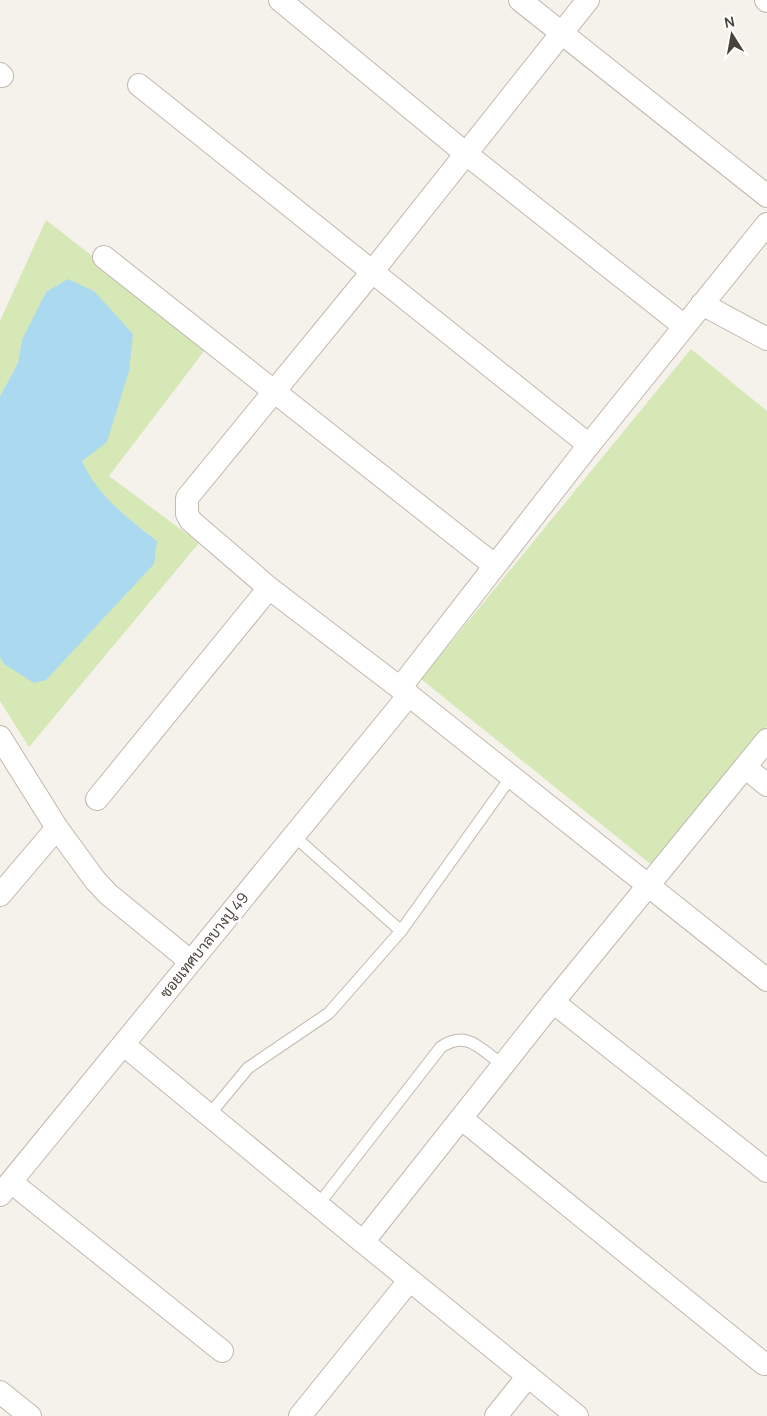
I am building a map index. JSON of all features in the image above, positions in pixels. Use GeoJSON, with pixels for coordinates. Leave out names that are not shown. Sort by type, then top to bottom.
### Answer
{"type":"FeatureCollection","features":[{"type":"Feature","properties":{"kind":"street"},"geometry":{"type":"LineString","coordinates":[[280,0],[465,153],[684,326]]}},
{"type":"Feature","properties":{"kind":"street"},"geometry":{"type":"LineString","coordinates":[[520,0],[767,196]]}},
{"type":"Feature","properties":{"kind":"street"},"geometry":{"type":"LineString","coordinates":[[588,0],[372,272],[187,498],[185,505],[191,521],[269,588],[404,691],[767,980]]}},
{"type":"Feature","properties":{"kind":"street"},"geometry":{"type":"LineString","coordinates":[[140,84],[588,445]]}},
{"type":"Feature","properties":{"kind":"street","name":"ซอยเทศบาลบางปู 49"},"geometry":{"type":"LineString","coordinates":[[6,1189],[190,961],[294,836],[404,691],[494,565],[588,445],[767,224]]}},
{"type":"Feature","properties":{"kind":"street"},"geometry":{"type":"LineString","coordinates":[[104,257],[494,565]]}},
{"type":"Feature","properties":{"kind":"street"},"geometry":{"type":"LineString","coordinates":[[702,304],[767,339]]}},
{"type":"Feature","properties":{"kind":"street"},"geometry":{"type":"LineString","coordinates":[[97,799],[269,588]]}},
{"type":"Feature","properties":{"kind":"street"},"geometry":{"type":"LineString","coordinates":[[0,737],[57,828],[108,894],[190,961]]}},
{"type":"Feature","properties":{"kind":"street"},"geometry":{"type":"LineString","coordinates":[[363,1242],[462,1120],[553,1002],[767,740]]}},
{"type":"Feature","properties":{"kind":"street"},"geometry":{"type":"LineString","coordinates":[[745,767],[767,785]]}},
{"type":"Feature","properties":{"kind":"street"},"geometry":{"type":"LineString","coordinates":[[0,895],[57,828]]}},
{"type":"Feature","properties":{"kind":"street"},"geometry":{"type":"LineString","coordinates":[[553,1002],[767,1172]]}},
{"type":"Feature","properties":{"kind":"street"},"geometry":{"type":"LineString","coordinates":[[124,1045],[409,1281],[576,1416]]}},
{"type":"Feature","properties":{"kind":"street"},"geometry":{"type":"LineString","coordinates":[[462,1120],[764,1364]]}},
{"type":"Feature","properties":{"kind":"street"},"geometry":{"type":"LineString","coordinates":[[6,1189],[222,1351]]}},
{"type":"Feature","properties":{"kind":"street"},"geometry":{"type":"LineString","coordinates":[[300,1416],[409,1281]]}},
{"type":"Feature","properties":{"kind":"street"},"geometry":{"type":"LineString","coordinates":[[496,1416],[528,1376]]}},
{"type":"Feature","properties":{"kind":"street"},"geometry":{"type":"LineString","coordinates":[[0,1392],[30,1416]]}},
{"type":"Feature","properties":{"kind":"lane"},"geometry":{"type":"LineString","coordinates":[[209,1115],[248,1068],[329,1013],[401,931],[511,777]]}},
{"type":"Feature","properties":{"kind":"lane"},"geometry":{"type":"LineString","coordinates":[[294,836],[401,931]]}},
{"type":"Feature","properties":{"kind":"lane"},"geometry":{"type":"LineString","coordinates":[[318,1205],[441,1047],[456,1038],[466,1039],[504,1066]]}},
{"type":"Feature","properties":{"kind":"green space"},"geometry":{"type":"Polygon","coordinates":[[[46,220],[208,346],[109,476],[199,543],[29,747],[0,701],[0,657],[4,664],[157,541],[117,510],[90,479],[22,340],[18,363],[0,396],[0,321],[46,220]]]}},
{"type":"Feature","properties":{"kind":"green space"},"geometry":{"type":"Polygon","coordinates":[[[691,349],[767,411],[767,726],[653,866],[421,679],[691,349]]]}},
{"type":"Feature","properties":{"kind":"water"},"geometry":{"type":"Polygon","coordinates":[[[68,279],[94,291],[133,334],[129,371],[107,442],[82,461],[96,485],[114,506],[157,541],[154,564],[46,680],[34,683],[4,664],[0,657],[0,396],[18,363],[22,340],[46,292],[68,279]]]}}]}
